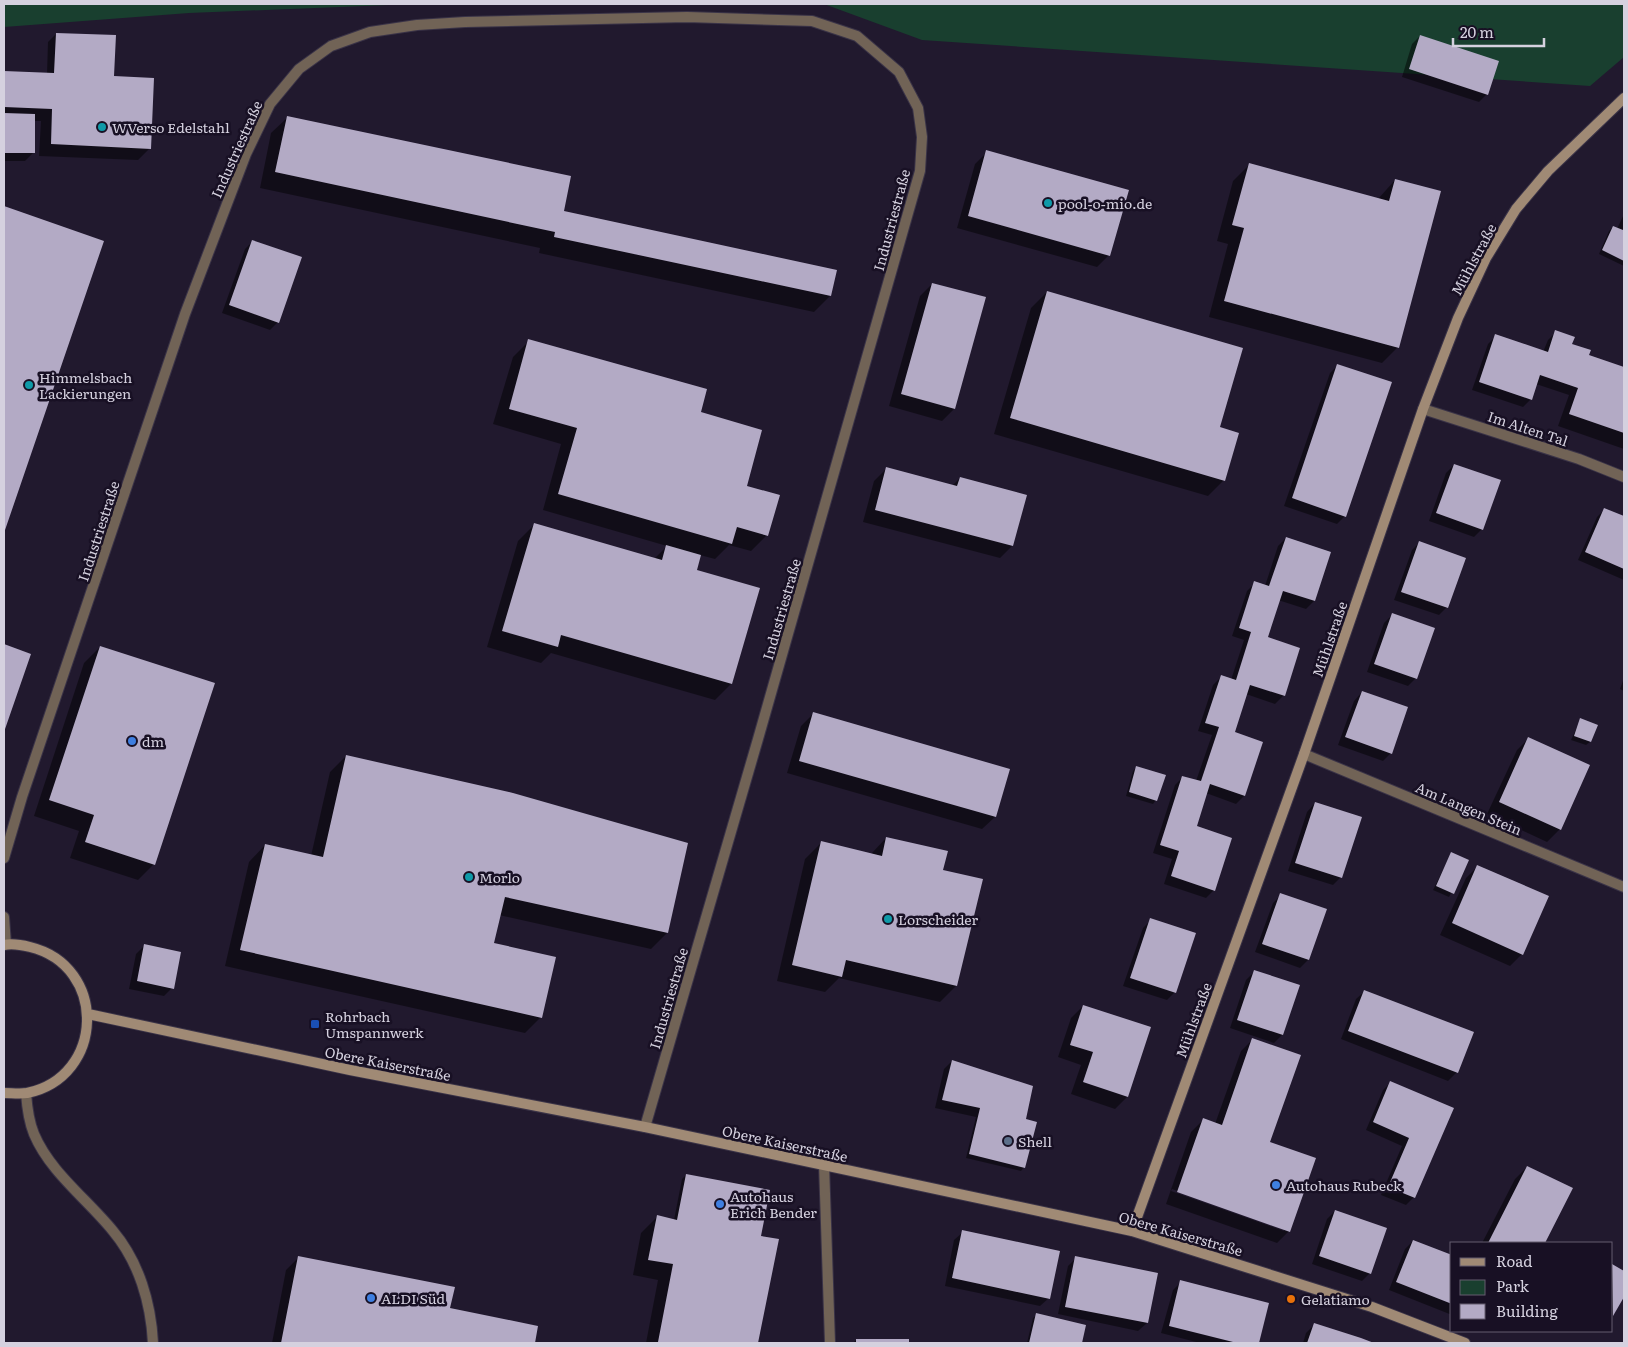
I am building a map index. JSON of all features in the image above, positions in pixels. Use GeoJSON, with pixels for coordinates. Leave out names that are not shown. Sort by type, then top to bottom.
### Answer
{"type":"FeatureCollection","features":[{"type":"Feature","properties":{"kind":"main road","name":"Mühlstraße"},"geometry":{"type":"LineString","coordinates":[[1132,1231],[1304,754],[1423,408],[1458,318],[1486,258],[1516,209],[1548,171],[1624,98]]}},
{"type":"Feature","properties":{"kind":"main road"},"geometry":{"type":"LineString","coordinates":[[4,1093],[26,1093],[47,1086],[65,1074],[74,1062],[86,1036],[88,1014],[83,993],[73,975],[58,960],[40,950],[5,945]]}},
{"type":"Feature","properties":{"kind":"main road","name":"Obere Kaiserstraße"},"geometry":{"type":"LineString","coordinates":[[88,1014],[350,1070],[824,1164],[1132,1231],[1363,1304],[1466,1343]]}},
{"type":"Feature","properties":{"kind":"street","name":"Industriestraße"},"geometry":{"type":"LineString","coordinates":[[4,858],[22,797],[185,314],[246,154],[270,104],[299,69],[331,46],[370,32],[417,25],[466,22],[687,17],[802,20],[812,21],[856,36],[899,72],[918,108],[922,137],[920,171],[645,1127]]}},
{"type":"Feature","properties":{"kind":"street","name":"Im Alten Tal"},"geometry":{"type":"LineString","coordinates":[[1423,408],[1579,459],[1624,477]]}},
{"type":"Feature","properties":{"kind":"street","name":"Am Langen Stein"},"geometry":{"type":"LineString","coordinates":[[1304,754],[1624,887]]}},
{"type":"Feature","properties":{"kind":"street"},"geometry":{"type":"LineString","coordinates":[[4,917],[5,945]]}},
{"type":"Feature","properties":{"kind":"street"},"geometry":{"type":"LineString","coordinates":[[26,1093],[33,1133],[44,1154],[114,1232],[137,1269],[147,1302],[153,1343]]}},
{"type":"Feature","properties":{"kind":"street"},"geometry":{"type":"LineString","coordinates":[[824,1164],[830,1343]]}},
{"type":"Feature","properties":{"kind":"green space"},"geometry":{"type":"Polygon","coordinates":[[[4,4],[413,4],[189,13],[4,27],[4,4]]]}},
{"type":"Feature","properties":{"kind":"green space"},"geometry":{"type":"Polygon","coordinates":[[[824,4],[1624,4],[1624,57],[1590,86],[922,40],[824,4]]]}},
{"type":"Feature","properties":{"kind":"building","name":"WVerso Edelstahl"},"geometry":{"type":"Polygon","coordinates":[[[56,33],[116,35],[114,76],[154,78],[151,149],[51,144],[52,109],[4,107],[4,71],[54,73],[56,33]]]}},
{"type":"Feature","properties":{"kind":"building"},"geometry":{"type":"Polygon","coordinates":[[[1420,35],[1499,61],[1488,95],[1409,69],[1420,35]]]}},
{"type":"Feature","properties":{"kind":"building"},"geometry":{"type":"Polygon","coordinates":[[[4,113],[35,114],[35,153],[4,153],[4,113]]]}},
{"type":"Feature","properties":{"kind":"building"},"geometry":{"type":"Polygon","coordinates":[[[287,116],[571,176],[564,211],[837,270],[831,296],[554,237],[555,232],[275,172],[287,116]]]}},
{"type":"Feature","properties":{"kind":"building","name":"pool-o-mio.de"},"geometry":{"type":"Polygon","coordinates":[[[986,150],[1129,190],[1110,256],[968,216],[986,150]]]}},
{"type":"Feature","properties":{"kind":"building"},"geometry":{"type":"Polygon","coordinates":[[[1249,163],[1389,201],[1395,179],[1441,191],[1399,348],[1224,301],[1244,228],[1232,225],[1249,163]]]}},
{"type":"Feature","properties":{"kind":"building","name":"Himmelsbach Lackierungen"},"geometry":{"type":"Polygon","coordinates":[[[4,206],[104,241],[4,533],[4,206]]]}},
{"type":"Feature","properties":{"kind":"building"},"geometry":{"type":"Polygon","coordinates":[[[1613,226],[1623,230],[1624,226],[1624,261],[1602,250],[1613,226]]]}},
{"type":"Feature","properties":{"kind":"building"},"geometry":{"type":"Polygon","coordinates":[[[252,240],[302,257],[279,323],[229,305],[252,240]]]}},
{"type":"Feature","properties":{"kind":"building"},"geometry":{"type":"Polygon","coordinates":[[[932,283],[986,297],[955,409],[901,394],[932,283]]]}},
{"type":"Feature","properties":{"kind":"building"},"geometry":{"type":"Polygon","coordinates":[[[1047,291],[1243,348],[1220,427],[1239,433],[1225,481],[1010,418],[1047,291]]]}},
{"type":"Feature","properties":{"kind":"building"},"geometry":{"type":"Polygon","coordinates":[[[1555,330],[1575,337],[1572,344],[1591,350],[1589,355],[1624,367],[1624,433],[1569,414],[1578,388],[1540,375],[1532,400],[1479,382],[1495,334],[1548,352],[1555,330]]]}},
{"type":"Feature","properties":{"kind":"building"},"geometry":{"type":"Polygon","coordinates":[[[528,339],[707,389],[701,412],[762,430],[747,486],[780,495],[768,536],[737,527],[732,544],[558,494],[577,428],[509,409],[528,339]]]}},
{"type":"Feature","properties":{"kind":"building"},"geometry":{"type":"Polygon","coordinates":[[[1337,364],[1392,382],[1346,517],[1292,498],[1337,364]]]}},
{"type":"Feature","properties":{"kind":"building"},"geometry":{"type":"Polygon","coordinates":[[[1454,464],[1501,480],[1483,530],[1436,513],[1454,464]]]}},
{"type":"Feature","properties":{"kind":"building"},"geometry":{"type":"Polygon","coordinates":[[[886,467],[957,486],[960,477],[1027,495],[1013,546],[875,510],[886,467]]]}},
{"type":"Feature","properties":{"kind":"building"},"geometry":{"type":"Polygon","coordinates":[[[1604,508],[1624,516],[1624,569],[1585,552],[1604,508]]]}},
{"type":"Feature","properties":{"kind":"building"},"geometry":{"type":"Polygon","coordinates":[[[534,523],[662,560],[666,545],[701,555],[697,570],[760,588],[732,684],[561,635],[558,647],[502,631],[534,523]]]}},
{"type":"Feature","properties":{"kind":"building"},"geometry":{"type":"Polygon","coordinates":[[[1286,537],[1331,552],[1315,601],[1283,591],[1268,637],[1300,648],[1285,696],[1250,685],[1235,732],[1263,742],[1245,796],[1210,784],[1197,826],[1232,838],[1215,891],[1171,876],[1179,851],[1160,845],[1182,776],[1201,781],[1219,727],[1205,723],[1221,675],[1236,680],[1251,632],[1239,628],[1254,581],[1269,586],[1286,537]]]}},
{"type":"Feature","properties":{"kind":"building"},"geometry":{"type":"Polygon","coordinates":[[[1419,541],[1466,558],[1448,608],[1401,592],[1419,541]]]}},
{"type":"Feature","properties":{"kind":"building"},"geometry":{"type":"Polygon","coordinates":[[[1392,613],[1435,628],[1417,679],[1374,664],[1392,613]]]}},
{"type":"Feature","properties":{"kind":"building"},"geometry":{"type":"Polygon","coordinates":[[[4,644],[31,654],[4,732],[4,644]]]}},
{"type":"Feature","properties":{"kind":"building","name":"dm"},"geometry":{"type":"Polygon","coordinates":[[[100,646],[215,683],[155,865],[85,842],[94,815],[49,800],[100,646]]]}},
{"type":"Feature","properties":{"kind":"building"},"geometry":{"type":"Polygon","coordinates":[[[1362,691],[1408,707],[1392,754],[1345,737],[1362,691]]]}},
{"type":"Feature","properties":{"kind":"building"},"geometry":{"type":"Polygon","coordinates":[[[813,712],[1010,769],[996,817],[799,761],[813,712]]]}},
{"type":"Feature","properties":{"kind":"building"},"geometry":{"type":"Polygon","coordinates":[[[1580,718],[1598,725],[1591,742],[1574,736],[1580,718]]]}},
{"type":"Feature","properties":{"kind":"building"},"geometry":{"type":"Polygon","coordinates":[[[1528,737],[1590,765],[1561,830],[1499,802],[1528,737]]]}},
{"type":"Feature","properties":{"kind":"building","name":"Morlo"},"geometry":{"type":"Polygon","coordinates":[[[346,755],[513,793],[688,843],[668,933],[505,897],[494,943],[556,957],[542,1018],[240,950],[265,844],[323,857],[346,755]]]}},
{"type":"Feature","properties":{"kind":"building"},"geometry":{"type":"Polygon","coordinates":[[[1136,766],[1166,775],[1157,801],[1129,792],[1136,766]]]}},
{"type":"Feature","properties":{"kind":"building"},"geometry":{"type":"Polygon","coordinates":[[[1315,802],[1362,817],[1342,878],[1295,863],[1315,802]]]}},
{"type":"Feature","properties":{"kind":"building","name":"Lorscheider"},"geometry":{"type":"Polygon","coordinates":[[[886,837],[948,851],[943,870],[983,879],[957,986],[846,960],[842,977],[792,965],[821,841],[882,856],[886,837]]]}},
{"type":"Feature","properties":{"kind":"building"},"geometry":{"type":"Polygon","coordinates":[[[1451,852],[1469,860],[1454,894],[1436,886],[1451,852]]]}},
{"type":"Feature","properties":{"kind":"building"},"geometry":{"type":"Polygon","coordinates":[[[1477,865],[1549,896],[1523,955],[1452,923],[1477,865]]]}},
{"type":"Feature","properties":{"kind":"building"},"geometry":{"type":"Polygon","coordinates":[[[1280,893],[1327,909],[1309,960],[1262,944],[1280,893]]]}},
{"type":"Feature","properties":{"kind":"building"},"geometry":{"type":"Polygon","coordinates":[[[1150,918],[1196,933],[1176,993],[1130,978],[1150,918]]]}},
{"type":"Feature","properties":{"kind":"building"},"geometry":{"type":"Polygon","coordinates":[[[144,944],[181,952],[174,989],[137,981],[144,944]]]}},
{"type":"Feature","properties":{"kind":"building"},"geometry":{"type":"Polygon","coordinates":[[[1254,970],[1300,985],[1283,1035],[1237,1020],[1254,970]]]}},
{"type":"Feature","properties":{"kind":"building"},"geometry":{"type":"Polygon","coordinates":[[[1364,990],[1474,1032],[1458,1073],[1348,1031],[1364,990]]]}},
{"type":"Feature","properties":{"kind":"building"},"geometry":{"type":"Polygon","coordinates":[[[1083,1005],[1151,1027],[1128,1097],[1083,1082],[1093,1052],[1070,1045],[1083,1005]]]}},
{"type":"Feature","properties":{"kind":"building"},"geometry":{"type":"Polygon","coordinates":[[[1252,1038],[1301,1055],[1270,1142],[1316,1158],[1290,1232],[1177,1192],[1203,1118],[1222,1125],[1252,1038]]]}},
{"type":"Feature","properties":{"kind":"building"},"geometry":{"type":"Polygon","coordinates":[[[952,1060],[1033,1086],[1026,1119],[1037,1122],[1025,1168],[969,1154],[980,1108],[942,1100],[952,1060]]]}},
{"type":"Feature","properties":{"kind":"building"},"geometry":{"type":"Polygon","coordinates":[[[1390,1081],[1454,1108],[1415,1198],[1388,1187],[1409,1138],[1373,1122],[1390,1081]]]}},
{"type":"Feature","properties":{"kind":"building"},"geometry":{"type":"Polygon","coordinates":[[[1527,1166],[1573,1188],[1546,1242],[1489,1242],[1527,1166]]]}},
{"type":"Feature","properties":{"kind":"building"},"geometry":{"type":"Polygon","coordinates":[[[686,1174],[770,1190],[761,1236],[779,1239],[758,1343],[658,1342],[673,1264],[648,1260],[657,1215],[677,1220],[686,1174]]]}},
{"type":"Feature","properties":{"kind":"building"},"geometry":{"type":"Polygon","coordinates":[[[1335,1210],[1387,1228],[1371,1274],[1319,1256],[1335,1210]]]}},
{"type":"Feature","properties":{"kind":"building"},"geometry":{"type":"Polygon","coordinates":[[[962,1230],[1060,1251],[1050,1299],[952,1278],[962,1230]]]}},
{"type":"Feature","properties":{"kind":"building"},"geometry":{"type":"Polygon","coordinates":[[[1413,1240],[1450,1254],[1450,1303],[1396,1282],[1413,1240]]]}},
{"type":"Feature","properties":{"kind":"building","name":"ALDI Süd"},"geometry":{"type":"Polygon","coordinates":[[[298,1256],[455,1287],[450,1308],[538,1326],[535,1343],[281,1343],[298,1256]]]}},
{"type":"Feature","properties":{"kind":"building"},"geometry":{"type":"Polygon","coordinates":[[[1075,1256],[1158,1273],[1148,1323],[1065,1307],[1075,1256]]]}},
{"type":"Feature","properties":{"kind":"building"},"geometry":{"type":"Polygon","coordinates":[[[1613,1265],[1624,1271],[1624,1297],[1613,1316],[1613,1265]]]}},
{"type":"Feature","properties":{"kind":"building"},"geometry":{"type":"Polygon","coordinates":[[[1180,1280],[1269,1303],[1259,1343],[1237,1343],[1169,1326],[1180,1280]]]}},
{"type":"Feature","properties":{"kind":"building"},"geometry":{"type":"Polygon","coordinates":[[[1036,1313],[1086,1325],[1082,1343],[1029,1343],[1036,1313]]]}},
{"type":"Feature","properties":{"kind":"building"},"geometry":{"type":"Polygon","coordinates":[[[1314,1323],[1361,1338],[1374,1343],[1307,1343],[1314,1323]]]}},
{"type":"Feature","properties":{"kind":"building"},"geometry":{"type":"Polygon","coordinates":[[[856,1339],[909,1339],[909,1343],[856,1343],[856,1339]]]}},
{"type":"Feature","properties":{"kind":"place","name":"WVerso Edelstahl"},"geometry":{"type":"Point","coordinates":[102,127]}},
{"type":"Feature","properties":{"kind":"place","name":"pool-o-mio.de"},"geometry":{"type":"Point","coordinates":[1048,203]}},
{"type":"Feature","properties":{"kind":"place","name":"Himmelsbach Lackierungen"},"geometry":{"type":"Point","coordinates":[29,385]}},
{"type":"Feature","properties":{"kind":"place","name":"dm"},"geometry":{"type":"Point","coordinates":[132,741]}},
{"type":"Feature","properties":{"kind":"place","name":"Morlo"},"geometry":{"type":"Point","coordinates":[469,877]}},
{"type":"Feature","properties":{"kind":"place","name":"Lorscheider"},"geometry":{"type":"Point","coordinates":[888,919]}},
{"type":"Feature","properties":{"kind":"place","name":"Rohrbach Umspannwerk"},"geometry":{"type":"Point","coordinates":[315,1024]}},
{"type":"Feature","properties":{"kind":"place","name":"Shell"},"geometry":{"type":"Point","coordinates":[1008,1141]}},
{"type":"Feature","properties":{"kind":"place","name":"Autohaus Rubeck"},"geometry":{"type":"Point","coordinates":[1276,1185]}},
{"type":"Feature","properties":{"kind":"place","name":"Autohaus Erich Bender"},"geometry":{"type":"Point","coordinates":[720,1204]}},
{"type":"Feature","properties":{"kind":"place","name":"ALDI Süd"},"geometry":{"type":"Point","coordinates":[371,1298]}},
{"type":"Feature","properties":{"kind":"place","name":"Gelatiamo"},"geometry":{"type":"Point","coordinates":[1291,1299]}}]}
